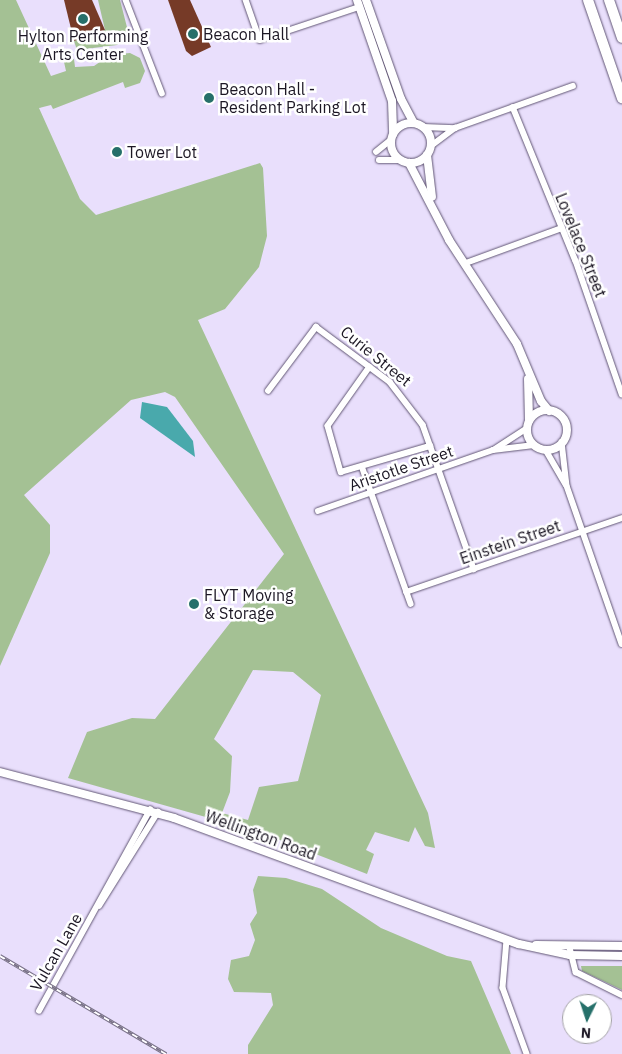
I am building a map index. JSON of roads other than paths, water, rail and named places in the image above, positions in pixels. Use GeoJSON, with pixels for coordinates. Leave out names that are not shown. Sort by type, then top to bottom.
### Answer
{"type":"FeatureCollection","features":[{"type":"Feature","properties":{"kind":"highway"},"geometry":{"type":"LineString","coordinates":[[588,0],[622,98]]}},
{"type":"Feature","properties":{"kind":"highway"},"geometry":{"type":"LineString","coordinates":[[609,0],[622,38]]}},
{"type":"Feature","properties":{"kind":"street"},"geometry":{"type":"LineString","coordinates":[[126,0],[162,93]]}},
{"type":"Feature","properties":{"kind":"street"},"geometry":{"type":"LineString","coordinates":[[246,0],[260,40],[358,3],[392,102],[392,137],[401,160]]}},
{"type":"Feature","properties":{"kind":"street"},"geometry":{"type":"LineString","coordinates":[[366,0],[401,99],[414,123]]}},
{"type":"Feature","properties":{"kind":"street"},"geometry":{"type":"LineString","coordinates":[[433,201],[427,155],[431,146],[455,128],[573,86]]}},
{"type":"Feature","properties":{"kind":"street","name":"Lovelace Street"},"geometry":{"type":"LineString","coordinates":[[513,108],[562,228],[622,394]]}},
{"type":"Feature","properties":{"kind":"street"},"geometry":{"type":"LineString","coordinates":[[376,152],[402,125],[414,123],[423,127],[455,128]]}},
{"type":"Feature","properties":{"kind":"street"},"geometry":{"type":"LineString","coordinates":[[423,127],[431,146]]}},
{"type":"Feature","properties":{"kind":"street"},"geometry":{"type":"LineString","coordinates":[[409,163],[427,155]]}},
{"type":"Feature","properties":{"kind":"street"},"geometry":{"type":"LineString","coordinates":[[379,160],[401,160],[409,163],[433,201],[466,264],[518,344],[528,370],[549,411],[566,424],[562,442],[567,486]]}},
{"type":"Feature","properties":{"kind":"street"},"geometry":{"type":"LineString","coordinates":[[466,264],[562,228]]}},
{"type":"Feature","properties":{"kind":"street","name":"Curie Street"},"geometry":{"type":"LineString","coordinates":[[268,391],[316,327],[370,367],[406,397],[430,446],[474,569]]}},
{"type":"Feature","properties":{"kind":"street"},"geometry":{"type":"LineString","coordinates":[[370,367],[326,432],[341,472],[363,469],[430,446]]}},
{"type":"Feature","properties":{"kind":"street"},"geometry":{"type":"LineString","coordinates":[[528,370],[528,425],[534,445],[546,450],[567,486],[622,644]]}},
{"type":"Feature","properties":{"kind":"street"},"geometry":{"type":"LineString","coordinates":[[528,425],[538,412],[549,411]]}},
{"type":"Feature","properties":{"kind":"street","name":"Aristotle Street"},"geometry":{"type":"LineString","coordinates":[[493,450],[528,425]]}},
{"type":"Feature","properties":{"kind":"street"},"geometry":{"type":"LineString","coordinates":[[546,450],[562,442]]}},
{"type":"Feature","properties":{"kind":"street","name":"Aristotle Street"},"geometry":{"type":"LineString","coordinates":[[318,511],[493,450],[534,445]]}},
{"type":"Feature","properties":{"kind":"street"},"geometry":{"type":"LineString","coordinates":[[363,469],[411,604]]}},
{"type":"Feature","properties":{"kind":"street","name":"Einstein Street"},"geometry":{"type":"LineString","coordinates":[[406,592],[622,518]]}},
{"type":"Feature","properties":{"kind":"street","name":"Wellington Road"},"geometry":{"type":"LineString","coordinates":[[0,772],[154,811],[507,940],[570,951],[622,956]]}},
{"type":"Feature","properties":{"kind":"street","name":"Vulcan Lane"},"geometry":{"type":"LineString","coordinates":[[38,1011],[98,907],[111,892],[154,811]]}},
{"type":"Feature","properties":{"kind":"street"},"geometry":{"type":"LineString","coordinates":[[507,940],[503,988],[527,1054]]}},
{"type":"Feature","properties":{"kind":"street","name":"Wellington Road"},"geometry":{"type":"LineString","coordinates":[[570,951],[622,946]]}},
{"type":"Feature","properties":{"kind":"street"},"geometry":{"type":"LineString","coordinates":[[570,951],[581,976],[622,995]]}},
{"type":"Feature","properties":{"kind":"railway"},"geometry":{"type":"LineString","coordinates":[[0,956],[166,1054]]}},
{"type":"Feature","properties":{"kind":"place","name":"Hylton Performing Arts Center"},"geometry":{"type":"Point","coordinates":[83,19]}},
{"type":"Feature","properties":{"kind":"place","name":"Beacon Hall"},"geometry":{"type":"Point","coordinates":[193,34]}},
{"type":"Feature","properties":{"kind":"place","name":"Beacon Hall - Resident Parking Lot"},"geometry":{"type":"Point","coordinates":[209,98]}},
{"type":"Feature","properties":{"kind":"place","name":"Tower Lot"},"geometry":{"type":"Point","coordinates":[117,152]}},
{"type":"Feature","properties":{"kind":"place","name":"FLYT Moving & Storage"},"geometry":{"type":"Point","coordinates":[194,604]}}]}
